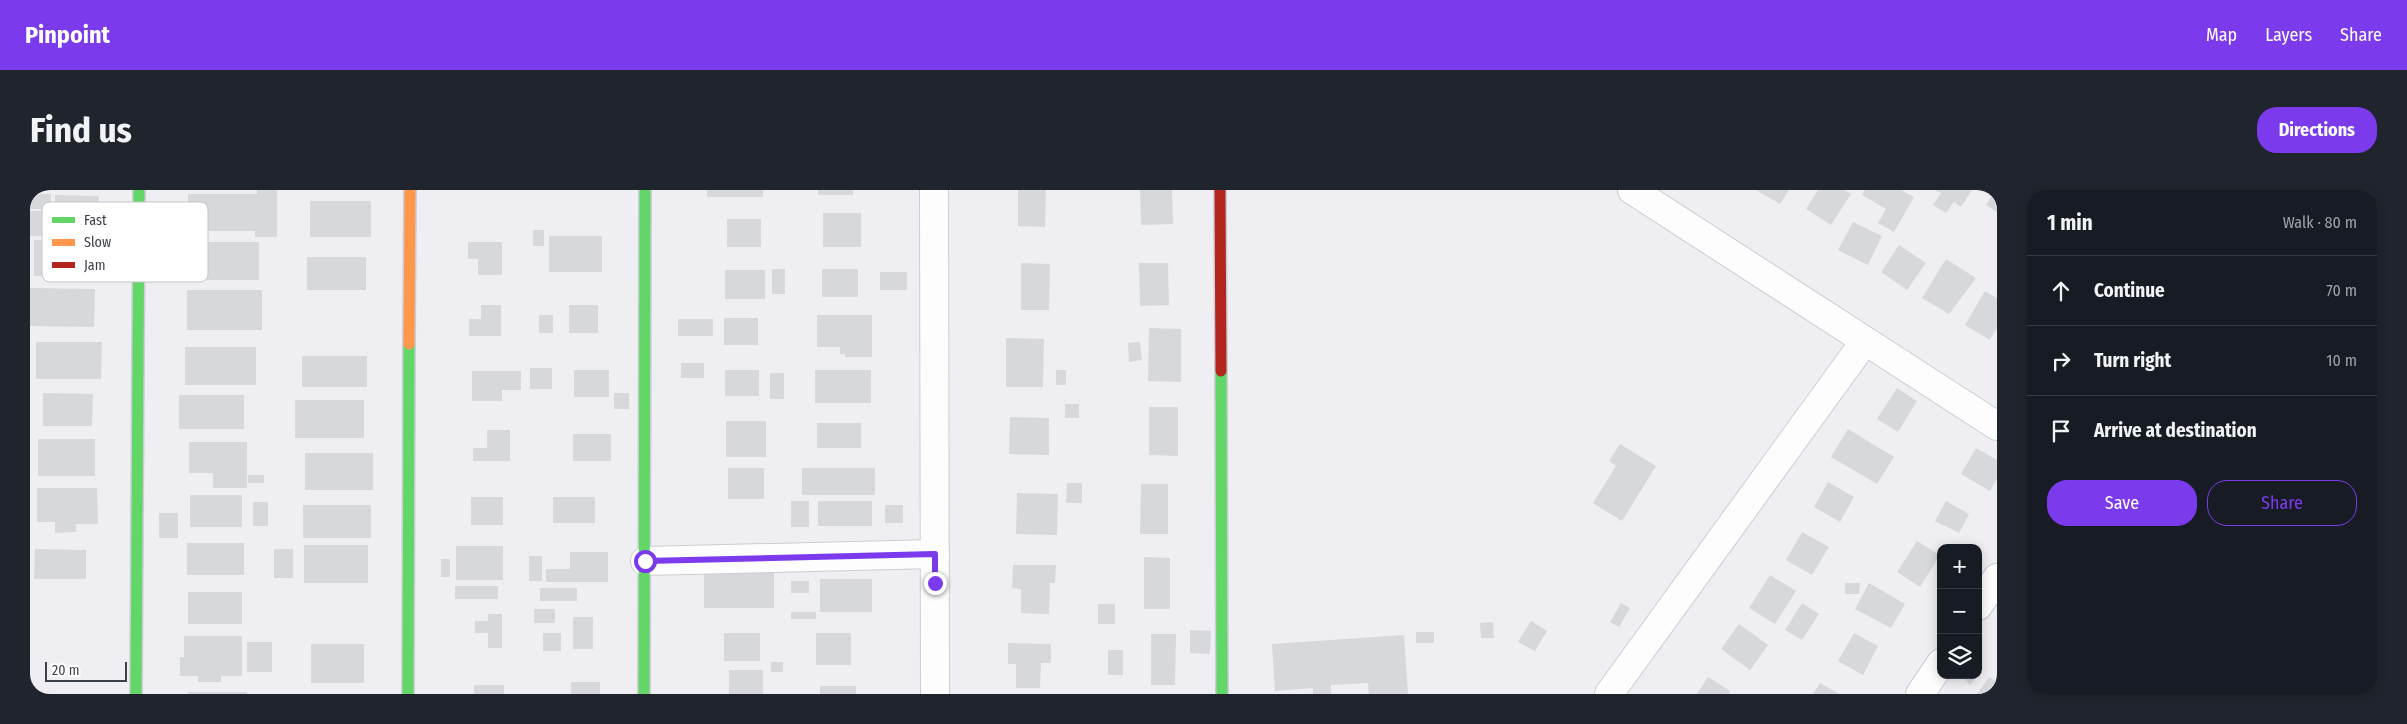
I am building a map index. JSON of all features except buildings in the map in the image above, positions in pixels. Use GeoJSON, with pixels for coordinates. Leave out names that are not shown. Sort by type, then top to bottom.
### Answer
{"type":"FeatureCollection","features":[{"type":"Feature","properties":{"kind":"street"},"geometry":{"type":"LineString","coordinates":[[408,694],[410,190]]}},
{"type":"Feature","properties":{"kind":"street"},"geometry":{"type":"LineString","coordinates":[[644,694],[645,190]]}},
{"type":"Feature","properties":{"kind":"street"},"geometry":{"type":"LineString","coordinates":[[934,190],[935,694]]}},
{"type":"Feature","properties":{"kind":"street"},"geometry":{"type":"LineString","coordinates":[[1220,190],[1222,694]]}},
{"type":"Feature","properties":{"kind":"street"},"geometry":{"type":"LineString","coordinates":[[1632,190],[1997,426]]}},
{"type":"Feature","properties":{"kind":"street"},"geometry":{"type":"LineString","coordinates":[[136,694],[138,282]]}},
{"type":"Feature","properties":{"kind":"street"},"geometry":{"type":"LineString","coordinates":[[1609,694],[1865,341]]}},
{"type":"Feature","properties":{"kind":"street"},"geometry":{"type":"LineString","coordinates":[[645,561],[935,554]]}},
{"type":"Feature","properties":{"kind":"street"},"geometry":{"type":"LineString","coordinates":[[1982,600],[1997,578]]}},
{"type":"Feature","properties":{"kind":"street"},"geometry":{"type":"LineString","coordinates":[[1920,694],[1937,669]]}},
{"type":"Feature","properties":{"kind":"traffic: fast"},"geometry":{"type":"LineString","coordinates":[[139,190],[139,202]]}},
{"type":"Feature","properties":{"kind":"traffic: fast"},"geometry":{"type":"LineString","coordinates":[[644,694],[645,190]]}},
{"type":"Feature","properties":{"kind":"traffic: fast"},"geometry":{"type":"LineString","coordinates":[[136,694],[138,282]]}},
{"type":"Feature","properties":{"kind":"traffic: fast"},"geometry":{"type":"LineString","coordinates":[[408,694],[409,344]]}},
{"type":"Feature","properties":{"kind":"traffic: fast"},"geometry":{"type":"LineString","coordinates":[[1221,371],[1222,694]]}},
{"type":"Feature","properties":{"kind":"traffic: slow"},"geometry":{"type":"LineString","coordinates":[[409,344],[410,190]]}},
{"type":"Feature","properties":{"kind":"traffic: jam"},"geometry":{"type":"LineString","coordinates":[[1220,190],[1221,371]]}},
{"type":"Feature","properties":{"kind":"route"},"geometry":{"type":"LineString","coordinates":[[645,561],[935,554],[935,583]]}}]}
